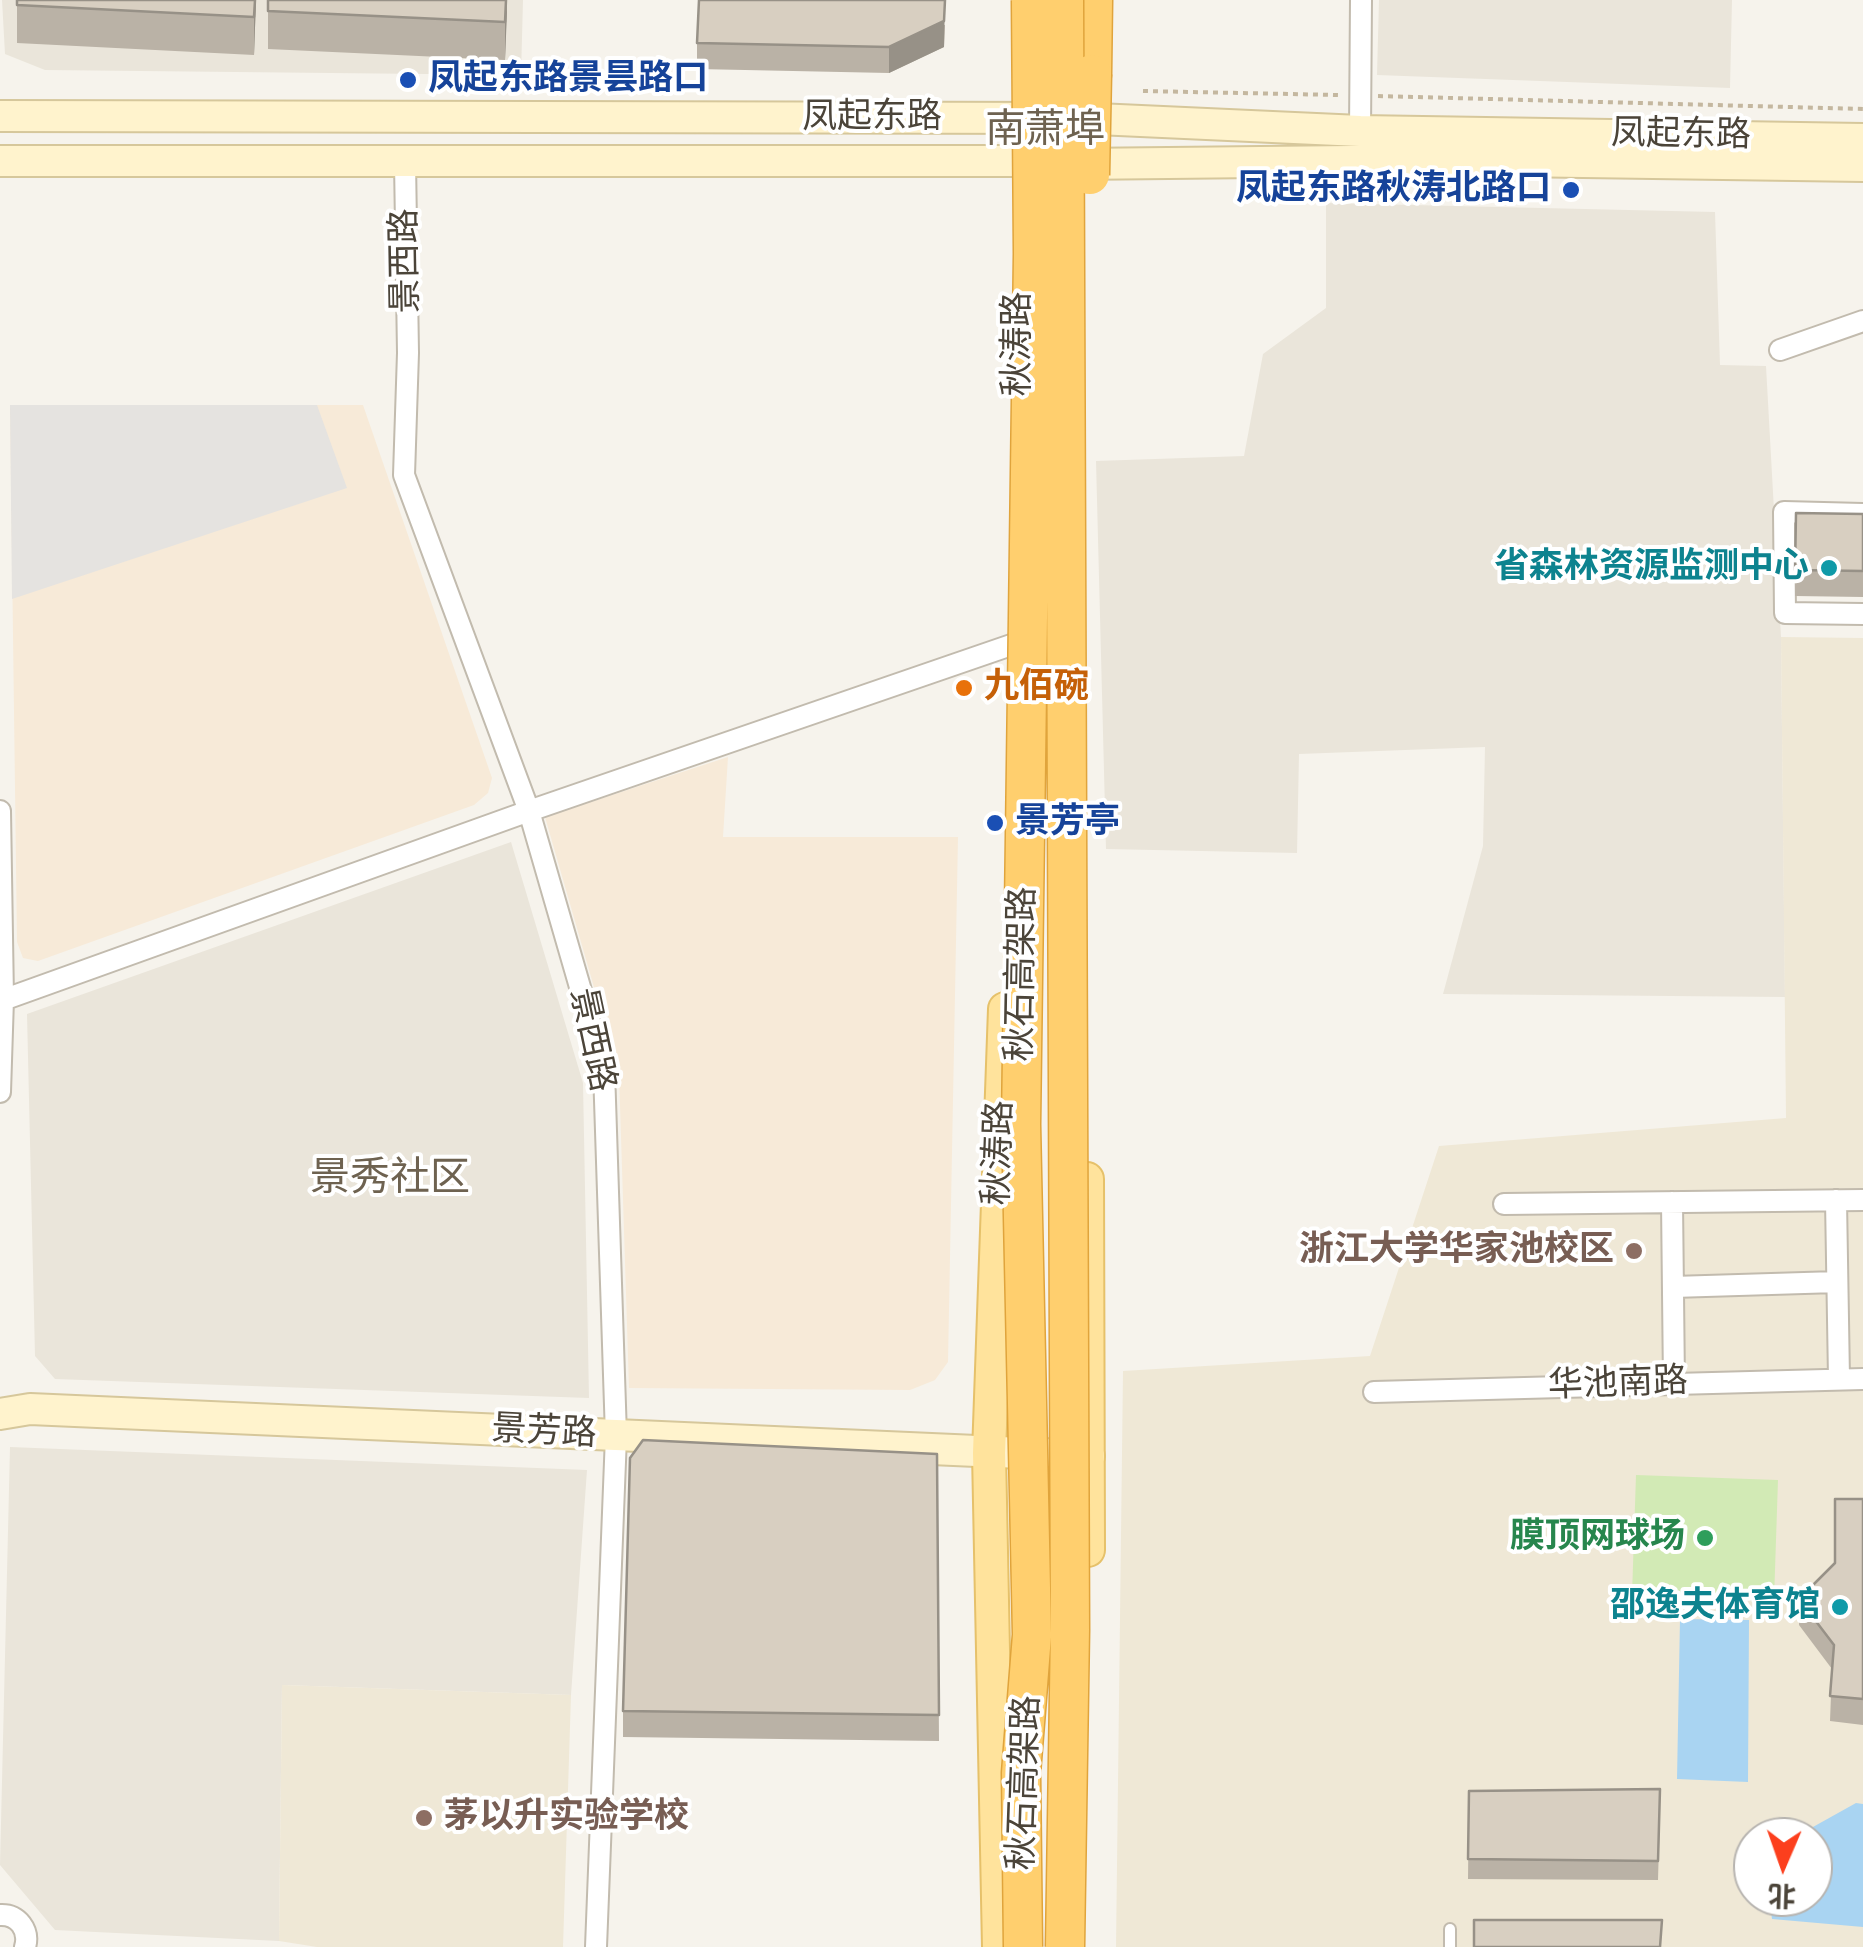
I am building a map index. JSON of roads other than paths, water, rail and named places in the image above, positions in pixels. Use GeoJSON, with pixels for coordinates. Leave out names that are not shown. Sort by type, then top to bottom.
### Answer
{"type":"FeatureCollection","features":[{"type":"Feature","properties":{"kind":"highway","name":"秋石高架路"},"geometry":{"type":"LineString","coordinates":[[1023,1947],[1021,1772],[1032,1636],[1020,1124],[1033,254],[1030,0]]}},
{"type":"Feature","properties":{"kind":"highway","name":"秋石高架路"},"geometry":{"type":"LineString","coordinates":[[1064,0],[1070,1629],[1065,1947]]}},
{"type":"Feature","properties":{"kind":"highway"},"geometry":{"type":"LineString","coordinates":[[1066,497],[1090,183],[1093,0]]}},
{"type":"Feature","properties":{"kind":"main road","name":"秋涛路"},"geometry":{"type":"LineString","coordinates":[[1000,1947],[990,1453],[1017,644],[1018,0]]}},
{"type":"Feature","properties":{"kind":"main road","name":"秋涛路"},"geometry":{"type":"LineString","coordinates":[[1076,0],[1089,1456],[1084,1947]]}},
{"type":"Feature","properties":{"kind":"main road","name":"凤起东路"},"geometry":{"type":"LineString","coordinates":[[0,116],[1075,118],[1360,131],[1863,138]]}},
{"type":"Feature","properties":{"kind":"main road","name":"凤起东路"},"geometry":{"type":"LineString","coordinates":[[0,160],[1077,164],[1444,160],[1863,166]]}},
{"type":"Feature","properties":{"kind":"main road","name":"景芳路"},"geometry":{"type":"LineString","coordinates":[[0,1414],[30,1409],[1089,1456]]}},
{"type":"Feature","properties":{"kind":"street"},"geometry":{"type":"LineString","coordinates":[[1360,131],[1361,0]]}},
{"type":"Feature","properties":{"kind":"street","name":"景西路"},"geometry":{"type":"LineString","coordinates":[[406,162],[408,353],[404,475],[529,810],[604,1070],[616,1436],[596,1947]]}},
{"type":"Feature","properties":{"kind":"street"},"geometry":{"type":"LineString","coordinates":[[1780,350],[1863,321]]}},
{"type":"Feature","properties":{"kind":"street"},"geometry":{"type":"LineString","coordinates":[[1863,514],[1784,512],[1785,613],[1863,614]]}},
{"type":"Feature","properties":{"kind":"street"},"geometry":{"type":"LineString","coordinates":[[2,1000],[529,810],[1017,644]]}},
{"type":"Feature","properties":{"kind":"street"},"geometry":{"type":"LineString","coordinates":[[0,811],[0,1092]]}},
{"type":"Feature","properties":{"kind":"street"},"geometry":{"type":"LineString","coordinates":[[1836,1200],[1839,1380]]}},
{"type":"Feature","properties":{"kind":"street"},"geometry":{"type":"LineString","coordinates":[[1504,1204],[1863,1200]]}},
{"type":"Feature","properties":{"kind":"street"},"geometry":{"type":"LineString","coordinates":[[1672,1202],[1674,1384]]}},
{"type":"Feature","properties":{"kind":"street"},"geometry":{"type":"LineString","coordinates":[[1673,1287],[1837,1282]]}},
{"type":"Feature","properties":{"kind":"street","name":"华池南路"},"geometry":{"type":"LineString","coordinates":[[1374,1392],[1863,1379]]}},
{"type":"Feature","properties":{"kind":"street"},"geometry":{"type":"LineString","coordinates":[[0,1916],[7,1915],[21,1923],[28,1938],[25,1947]]}},
{"type":"Feature","properties":{"kind":"lane"},"geometry":{"type":"LineString","coordinates":[[1450,1929],[1450,1947]]}},
{"type":"Feature","properties":{"kind":"water"},"geometry":{"type":"Polygon","coordinates":[[[1680,1619],[1749,1620],[1748,1782],[1677,1779],[1680,1619]]]}},
{"type":"Feature","properties":{"kind":"water"},"geometry":{"type":"Polygon","coordinates":[[[1856,1803],[1863,1804],[1863,1927],[1772,1919],[1833,1917],[1831,1817],[1856,1803]]]}},
{"type":"Feature","properties":{"kind":"place","name":"凤起东路景昙路口"},"geometry":{"type":"Point","coordinates":[408,80]}},
{"type":"Feature","properties":{"kind":"place","name":"凤起东路秋涛北路口"},"geometry":{"type":"Point","coordinates":[1571,190]}},
{"type":"Feature","properties":{"kind":"place","name":"省森林资源监测中心"},"geometry":{"type":"Point","coordinates":[1829,568]}},
{"type":"Feature","properties":{"kind":"place","name":"九佰碗"},"geometry":{"type":"Point","coordinates":[964,688]}},
{"type":"Feature","properties":{"kind":"place","name":"景芳亭"},"geometry":{"type":"Point","coordinates":[995,823]}},
{"type":"Feature","properties":{"kind":"place","name":"浙江大学华家池校区"},"geometry":{"type":"Point","coordinates":[1634,1251]}},
{"type":"Feature","properties":{"kind":"place","name":"膜顶网球场"},"geometry":{"type":"Point","coordinates":[1705,1538]}},
{"type":"Feature","properties":{"kind":"place","name":"邵逸夫体育馆"},"geometry":{"type":"Point","coordinates":[1840,1607]}},
{"type":"Feature","properties":{"kind":"place","name":"茅以升实验学校"},"geometry":{"type":"Point","coordinates":[424,1818]}},
{"type":"Feature","properties":{"kind":"district","name":"南萧埠"},"geometry":{"type":"Point","coordinates":[1045,132]}},
{"type":"Feature","properties":{"kind":"district","name":"景秀社区"},"geometry":{"type":"Point","coordinates":[390,1180]}}]}
